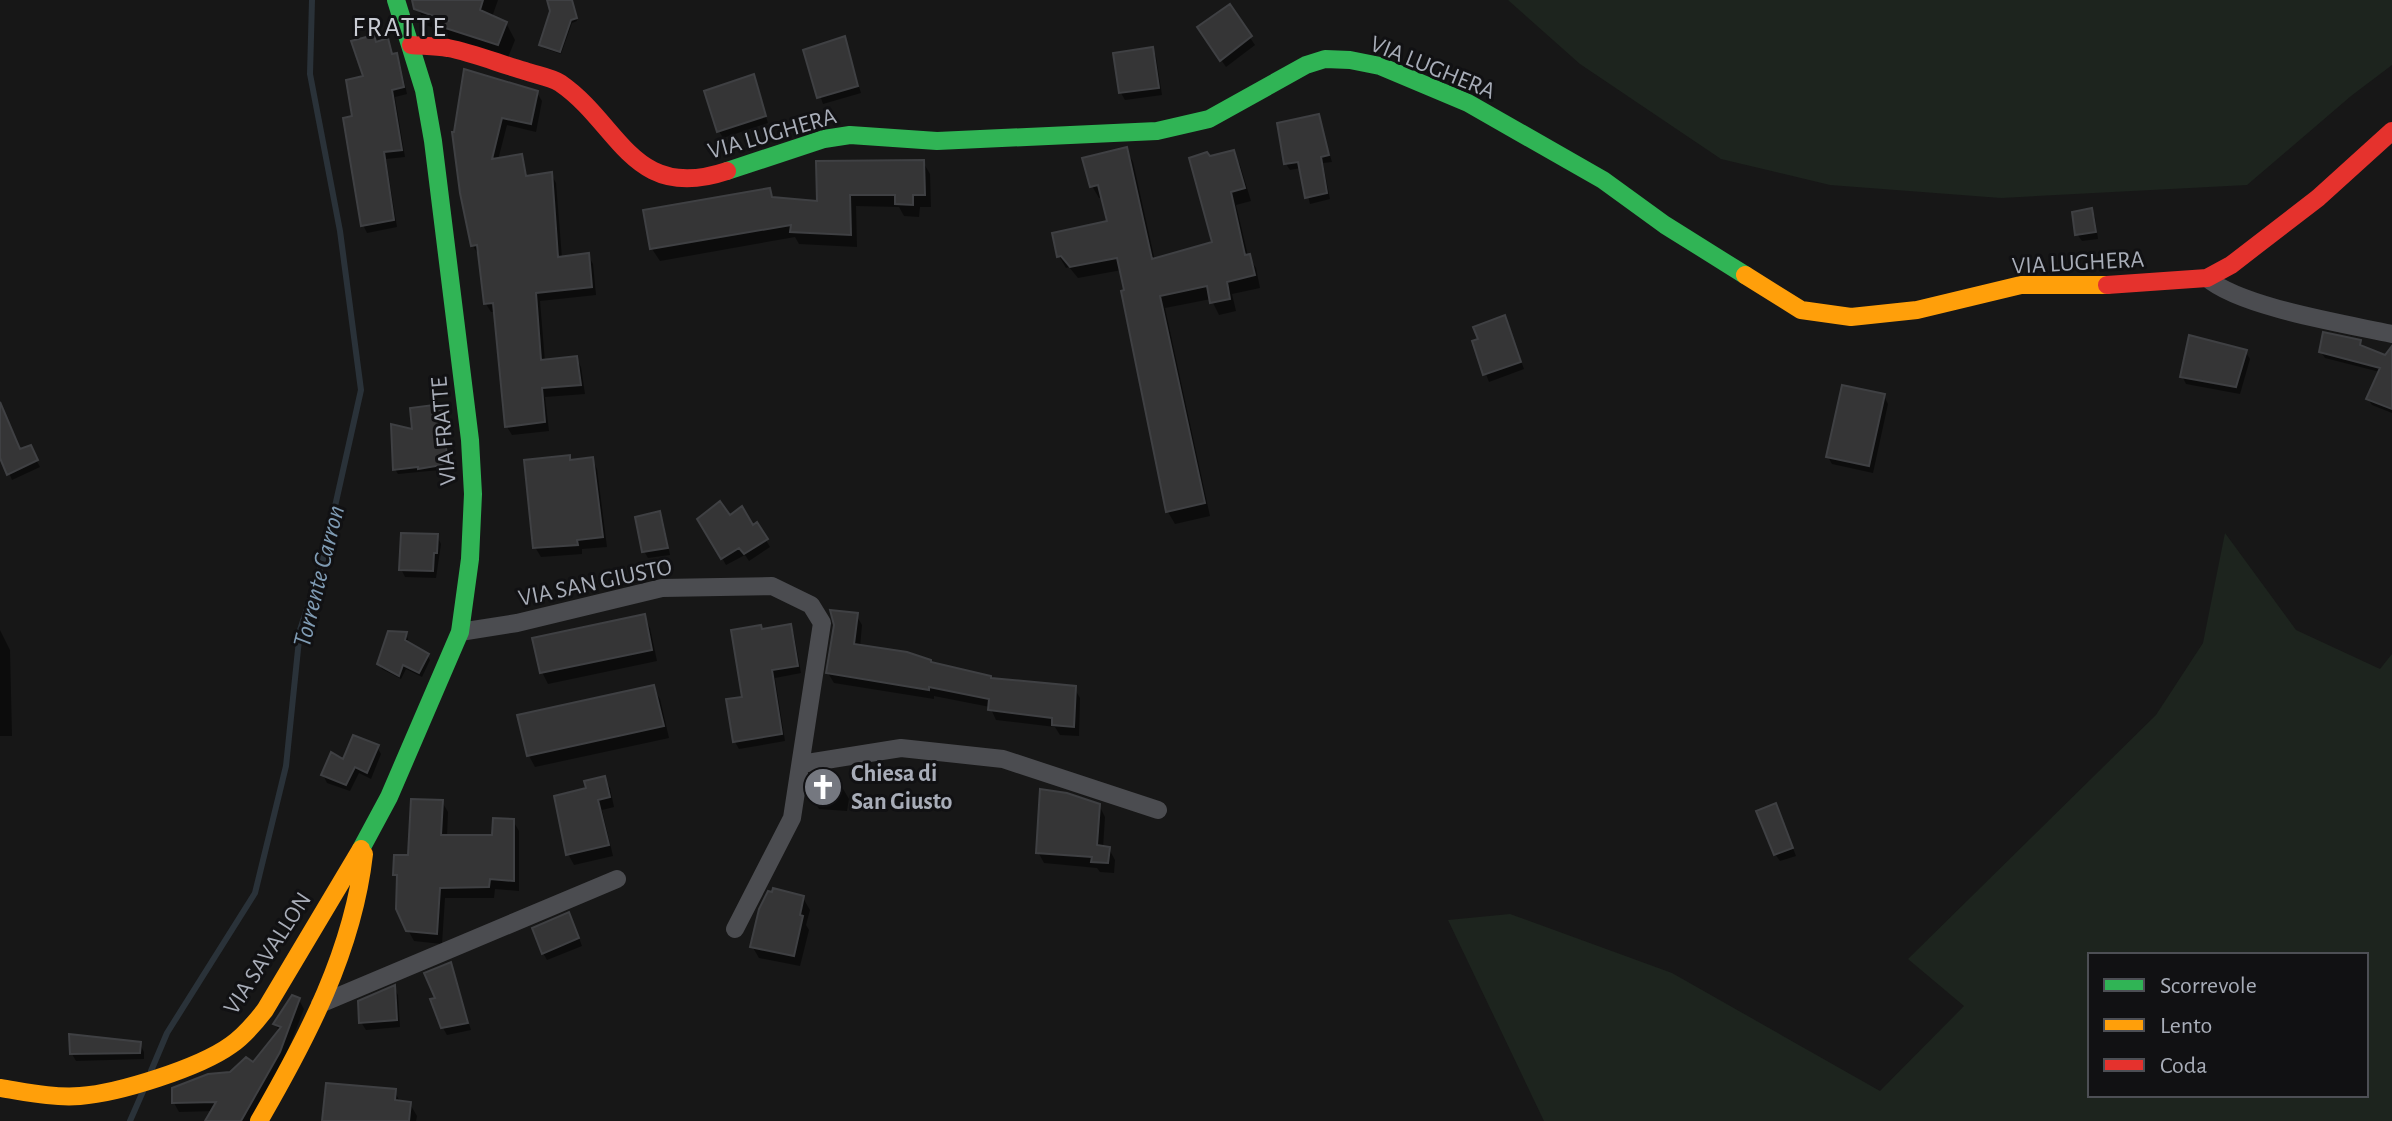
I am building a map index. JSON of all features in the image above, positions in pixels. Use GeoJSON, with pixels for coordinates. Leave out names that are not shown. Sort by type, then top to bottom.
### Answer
{"type":"FeatureCollection","features":[{"type":"Feature","properties":{"kind":"street","name":"VIA FRATTE"},"geometry":{"type":"LineString","coordinates":[[365,843],[389,797],[460,632],[470,559],[473,494],[470,440],[433,141],[424,90],[396,0]]}},
{"type":"Feature","properties":{"kind":"street","name":"VIA LUGHERA"},"geometry":{"type":"LineString","coordinates":[[411,45],[448,48],[557,81],[580,99],[626,153],[646,168],[673,177],[710,177],[824,139],[850,135],[937,141],[1157,131],[1209,119],[1306,65],[1325,59],[1350,60],[1380,66],[1468,103],[1603,180],[1665,225],[1801,310],[1851,317],[1917,310],[2021,285],[2131,285],[2207,278],[2231,265],[2318,198],[2392,131]]}},
{"type":"Feature","properties":{"kind":"street"},"geometry":{"type":"LineString","coordinates":[[2207,278],[2218,288],[2235,295],[2297,313],[2392,334]]}},
{"type":"Feature","properties":{"kind":"street","name":"VIA SAN GIUSTO"},"geometry":{"type":"LineString","coordinates":[[460,632],[517,623],[662,588],[772,586],[811,605],[822,623],[792,818],[735,929]]}},
{"type":"Feature","properties":{"kind":"street"},"geometry":{"type":"LineString","coordinates":[[801,764],[901,748],[1003,759],[1158,810]]}},
{"type":"Feature","properties":{"kind":"street"},"geometry":{"type":"LineString","coordinates":[[259,1121],[320,1004],[357,906],[365,843]]}},
{"type":"Feature","properties":{"kind":"street","name":"VIA SAVALLON"},"geometry":{"type":"LineString","coordinates":[[0,1088],[76,1096],[101,1093],[221,1052],[246,1033],[265,1010],[365,843]]}},
{"type":"Feature","properties":{"kind":"street"},"geometry":{"type":"LineString","coordinates":[[320,1004],[617,879]]}},
{"type":"Feature","properties":{"kind":"shaded area"},"geometry":{"type":"Polygon","coordinates":[[[1508,0],[2392,0],[2392,65],[2247,185],[2001,198],[1830,185],[1721,159],[1580,64],[1508,0]]]}},
{"type":"Feature","properties":{"kind":"shaded area"},"geometry":{"type":"Polygon","coordinates":[[[2225,533],[2296,630],[2380,669],[2392,654],[2392,1121],[1544,1121],[1448,920],[1510,914],[1672,973],[1880,1091],[1964,1006],[1908,959],[2156,715],[2203,643],[2225,533]]]}},
{"type":"Feature","properties":{"kind":"building"},"geometry":{"type":"Polygon","coordinates":[[[412,0],[483,0],[480,10],[507,22],[498,45],[436,25],[448,21],[414,9],[412,0]]]}},
{"type":"Feature","properties":{"kind":"building"},"geometry":{"type":"Polygon","coordinates":[[[547,0],[572,0],[577,18],[571,20],[560,52],[539,45],[550,11],[547,0]]]}},
{"type":"Feature","properties":{"kind":"building"},"geometry":{"type":"Polygon","coordinates":[[[1230,4],[1252,36],[1220,61],[1197,27],[1230,4]]]}},
{"type":"Feature","properties":{"kind":"building"},"geometry":{"type":"Polygon","coordinates":[[[374,35],[376,42],[388,38],[392,54],[397,53],[404,87],[392,90],[402,150],[384,152],[394,220],[361,226],[343,118],[352,116],[346,80],[363,76],[351,41],[374,35]]]}},
{"type":"Feature","properties":{"kind":"building"},"geometry":{"type":"Polygon","coordinates":[[[845,36],[858,86],[817,98],[803,50],[845,36]]]}},
{"type":"Feature","properties":{"kind":"building"},"geometry":{"type":"Polygon","coordinates":[[[1153,47],[1159,88],[1119,93],[1113,53],[1153,47]]]}},
{"type":"Feature","properties":{"kind":"building"},"geometry":{"type":"Polygon","coordinates":[[[464,69],[538,91],[531,124],[502,118],[492,159],[522,154],[526,176],[552,172],[558,257],[589,253],[592,287],[536,293],[541,360],[577,356],[581,385],[542,388],[545,422],[505,427],[493,303],[484,304],[477,245],[471,246],[452,132],[464,69]]]}},
{"type":"Feature","properties":{"kind":"building"},"geometry":{"type":"Polygon","coordinates":[[[754,74],[766,116],[717,132],[704,91],[754,74]]]}},
{"type":"Feature","properties":{"kind":"building"},"geometry":{"type":"Polygon","coordinates":[[[1319,114],[1329,155],[1321,157],[1327,193],[1305,198],[1298,162],[1284,164],[1277,123],[1319,114]]]}},
{"type":"Feature","properties":{"kind":"building"},"geometry":{"type":"Polygon","coordinates":[[[1127,147],[1152,259],[1212,242],[1189,158],[1207,152],[1210,156],[1234,150],[1245,188],[1231,192],[1245,255],[1250,254],[1255,275],[1227,282],[1230,299],[1210,303],[1207,286],[1160,296],[1205,503],[1166,512],[1117,258],[1070,267],[1061,256],[1057,257],[1052,233],[1107,221],[1098,185],[1090,187],[1082,158],[1127,147]]]}},
{"type":"Feature","properties":{"kind":"building"},"geometry":{"type":"Polygon","coordinates":[[[924,160],[925,195],[913,195],[913,205],[895,204],[895,195],[850,195],[851,235],[790,232],[791,225],[650,249],[643,210],[770,188],[772,197],[817,201],[816,161],[924,160]]]}},
{"type":"Feature","properties":{"kind":"building"},"geometry":{"type":"Polygon","coordinates":[[[2092,208],[2096,232],[2075,235],[2072,212],[2092,208]]]}},
{"type":"Feature","properties":{"kind":"building"},"geometry":{"type":"Polygon","coordinates":[[[1505,315],[1521,362],[1483,375],[1472,341],[1478,339],[1473,327],[1505,315]]]}},
{"type":"Feature","properties":{"kind":"building"},"geometry":{"type":"Polygon","coordinates":[[[2323,332],[2361,340],[2360,345],[2385,355],[2392,346],[2392,409],[2366,399],[2380,368],[2319,352],[2323,332]]]}},
{"type":"Feature","properties":{"kind":"building"},"geometry":{"type":"Polygon","coordinates":[[[2189,335],[2247,350],[2236,387],[2180,377],[2189,335]]]}},
{"type":"Feature","properties":{"kind":"building"},"geometry":{"type":"Polygon","coordinates":[[[1842,385],[1885,394],[1869,466],[1826,457],[1842,385]]]}},
{"type":"Feature","properties":{"kind":"building"},"geometry":{"type":"Polygon","coordinates":[[[0,402],[20,449],[31,445],[38,460],[7,475],[0,458],[0,402]]]}},
{"type":"Feature","properties":{"kind":"building"},"geometry":{"type":"Polygon","coordinates":[[[441,404],[448,464],[393,470],[391,424],[412,429],[410,408],[441,404]]]}},
{"type":"Feature","properties":{"kind":"building"},"geometry":{"type":"Polygon","coordinates":[[[570,455],[570,460],[593,457],[603,537],[577,540],[578,545],[533,548],[524,460],[570,455]]]}},
{"type":"Feature","properties":{"kind":"building"},"geometry":{"type":"Polygon","coordinates":[[[720,501],[730,515],[742,506],[753,525],[757,522],[768,539],[744,554],[739,548],[721,559],[697,519],[720,501]]]}},
{"type":"Feature","properties":{"kind":"building"},"geometry":{"type":"Polygon","coordinates":[[[660,511],[668,548],[642,552],[635,517],[660,511]]]}},
{"type":"Feature","properties":{"kind":"building"},"geometry":{"type":"Polygon","coordinates":[[[401,533],[438,534],[433,571],[399,570],[401,533]]]}},
{"type":"Feature","properties":{"kind":"building"},"geometry":{"type":"Polygon","coordinates":[[[830,610],[858,613],[854,644],[907,652],[931,662],[991,678],[1076,686],[1074,727],[1052,725],[1052,718],[988,710],[989,699],[826,673],[834,625],[830,610]]]}},
{"type":"Feature","properties":{"kind":"building"},"geometry":{"type":"Polygon","coordinates":[[[645,614],[652,650],[540,673],[532,638],[645,614]]]}},
{"type":"Feature","properties":{"kind":"building"},"geometry":{"type":"Polygon","coordinates":[[[791,624],[798,666],[772,670],[782,734],[733,742],[726,699],[742,697],[731,630],[791,624]]]}},
{"type":"Feature","properties":{"kind":"building"},"geometry":{"type":"Polygon","coordinates":[[[388,631],[407,632],[405,640],[429,654],[419,673],[403,665],[399,676],[377,664],[388,631]]]}},
{"type":"Feature","properties":{"kind":"building"},"geometry":{"type":"Polygon","coordinates":[[[654,685],[664,726],[527,756],[517,715],[654,685]]]}},
{"type":"Feature","properties":{"kind":"building"},"geometry":{"type":"Polygon","coordinates":[[[353,735],[379,745],[367,773],[355,767],[346,785],[321,775],[331,752],[343,759],[353,735]]]}},
{"type":"Feature","properties":{"kind":"building","name":"Chiesa di San Giusto"},"geometry":{"type":"Polygon","coordinates":[[[811,775],[836,775],[841,781],[839,796],[808,793],[811,775]]]}},
{"type":"Feature","properties":{"kind":"building"},"geometry":{"type":"Polygon","coordinates":[[[605,776],[610,797],[598,800],[609,845],[566,855],[554,796],[586,788],[584,781],[605,776]]]}},
{"type":"Feature","properties":{"kind":"building"},"geometry":{"type":"Polygon","coordinates":[[[1040,789],[1067,793],[1100,804],[1097,845],[1110,847],[1108,863],[1091,862],[1092,857],[1036,853],[1040,789]]]}},
{"type":"Feature","properties":{"kind":"building"},"geometry":{"type":"Polygon","coordinates":[[[411,799],[443,800],[441,835],[492,835],[493,818],[514,819],[514,881],[490,879],[489,887],[440,888],[437,934],[406,931],[396,909],[394,855],[408,855],[411,799]]]}},
{"type":"Feature","properties":{"kind":"building"},"geometry":{"type":"Polygon","coordinates":[[[1776,803],[1793,848],[1774,855],[1756,811],[1776,803]]]}},
{"type":"Feature","properties":{"kind":"building"},"geometry":{"type":"Polygon","coordinates":[[[773,888],[804,896],[794,956],[750,947],[759,909],[768,891],[772,892],[773,888]]]}},
{"type":"Feature","properties":{"kind":"building"},"geometry":{"type":"Polygon","coordinates":[[[569,912],[579,938],[542,954],[532,928],[569,912]]]}},
{"type":"Feature","properties":{"kind":"building"},"geometry":{"type":"Polygon","coordinates":[[[451,962],[468,1023],[441,1028],[430,999],[435,998],[424,973],[451,962]]]}},
{"type":"Feature","properties":{"kind":"building"},"geometry":{"type":"Polygon","coordinates":[[[395,985],[397,1020],[359,1023],[358,1001],[395,985]]]}},
{"type":"Feature","properties":{"kind":"building"},"geometry":{"type":"Polygon","coordinates":[[[292,995],[300,998],[280,1052],[241,1121],[205,1121],[216,1102],[172,1103],[172,1088],[208,1074],[230,1072],[246,1057],[253,1062],[281,1027],[273,1024],[292,995]]]}},
{"type":"Feature","properties":{"kind":"building"},"geometry":{"type":"Polygon","coordinates":[[[69,1034],[141,1042],[140,1053],[70,1054],[69,1034]]]}},
{"type":"Feature","properties":{"kind":"building"},"geometry":{"type":"Polygon","coordinates":[[[326,1083],[396,1089],[395,1100],[411,1102],[409,1121],[322,1121],[326,1083]]]}},
{"type":"Feature","properties":{"kind":"waterway","name":"Torrente Carron"},"geometry":{"type":"LineString","coordinates":[[151,1071],[167,1033],[255,893],[286,766],[300,630],[323,560],[361,390],[340,231],[310,74],[312,0]]}},
{"type":"Feature","properties":{"kind":"waterway","name":"Torrente Carron"},"geometry":{"type":"LineString","coordinates":[[130,1121],[144,1089]]}},
{"type":"Feature","properties":{"kind":"traffic: fast"},"geometry":{"type":"LineString","coordinates":[[361,849],[389,797],[460,632],[470,559],[473,494],[470,440],[433,141],[424,90],[396,0]]}},
{"type":"Feature","properties":{"kind":"traffic: fast"},"geometry":{"type":"LineString","coordinates":[[727,171],[824,139],[850,135],[937,141],[1157,131],[1209,119],[1306,65],[1325,59],[1350,60],[1380,66],[1468,103],[1603,180],[1665,225],[1745,275]]}},
{"type":"Feature","properties":{"kind":"traffic: slow"},"geometry":{"type":"LineString","coordinates":[[1745,275],[1801,310],[1851,317],[1917,310],[2021,285],[2107,285]]}},
{"type":"Feature","properties":{"kind":"traffic: slow"},"geometry":{"type":"LineString","coordinates":[[0,1088],[60,1096],[96,1094],[136,1085],[179,1070],[231,1045],[265,1010],[361,849]]}},
{"type":"Feature","properties":{"kind":"traffic: slow"},"geometry":{"type":"LineString","coordinates":[[259,1121],[310,1026],[339,959],[350,925],[364,854]]}},
{"type":"Feature","properties":{"kind":"traffic: jam"},"geometry":{"type":"LineString","coordinates":[[411,45],[458,50],[560,83],[581,100],[630,154],[648,168],[669,177],[695,178],[727,171]]}},
{"type":"Feature","properties":{"kind":"traffic: jam"},"geometry":{"type":"LineString","coordinates":[[2107,285],[2207,278],[2231,265],[2318,198],[2392,131]]}},
{"type":"Feature","properties":{"kind":"place","name":"Chiesa di San Giusto"},"geometry":{"type":"Point","coordinates":[823,787]}},
{"type":"Feature","properties":{"kind":"district","name":"FRATTE"},"geometry":{"type":"Point","coordinates":[400,26]}}]}
